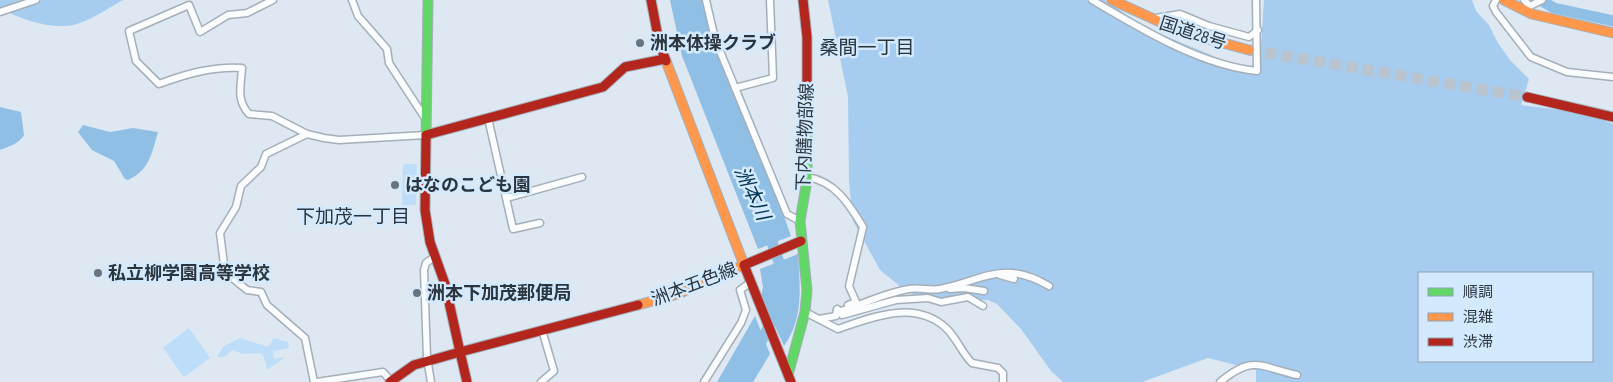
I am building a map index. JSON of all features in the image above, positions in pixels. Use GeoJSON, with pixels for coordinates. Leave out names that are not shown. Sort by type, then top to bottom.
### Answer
{"type":"FeatureCollection","features":[{"type":"Feature","properties":{"kind":"main road"},"geometry":{"type":"LineString","coordinates":[[428,0],[426,210],[430,242],[445,284],[467,382]]}},
{"type":"Feature","properties":{"kind":"main road","name":"洲本五色線"},"geometry":{"type":"LineString","coordinates":[[391,382],[404,369],[427,358],[460,352],[678,294],[744,266],[665,58],[654,23],[651,0]]}},
{"type":"Feature","properties":{"kind":"main road","name":"下内膳物部線"},"geometry":{"type":"LineString","coordinates":[[789,379],[805,312],[807,290],[799,242],[800,221],[807,177],[807,37],[803,0]]}},
{"type":"Feature","properties":{"kind":"main road","name":"国道28号"},"geometry":{"type":"LineString","coordinates":[[1112,0],[1152,19],[1191,34],[1249,50]]}},
{"type":"Feature","properties":{"kind":"main road"},"geometry":{"type":"LineString","coordinates":[[1504,0],[1544,18],[1613,34]]}},
{"type":"Feature","properties":{"kind":"main road"},"geometry":{"type":"LineString","coordinates":[[426,136],[603,87],[625,67],[665,58]]}},
{"type":"Feature","properties":{"kind":"main road"},"geometry":{"type":"LineString","coordinates":[[1527,97],[1613,117]]}},
{"type":"Feature","properties":{"kind":"main road"},"geometry":{"type":"LineString","coordinates":[[789,379],[744,266],[799,242]]}},
{"type":"Feature","properties":{"kind":"street"},"geometry":{"type":"LineString","coordinates":[[0,12],[36,0]]}},
{"type":"Feature","properties":{"kind":"street"},"geometry":{"type":"LineString","coordinates":[[273,0],[246,13],[228,16],[200,32],[189,5],[129,31],[136,61],[159,84],[196,71],[226,67],[242,68],[239,96],[242,106],[249,114],[272,116],[307,134],[339,140],[426,136]]}},
{"type":"Feature","properties":{"kind":"street"},"geometry":{"type":"LineString","coordinates":[[352,0],[358,16],[387,49],[389,63],[426,120]]}},
{"type":"Feature","properties":{"kind":"street"},"geometry":{"type":"LineString","coordinates":[[706,0],[715,39],[787,214],[800,221]]}},
{"type":"Feature","properties":{"kind":"street"},"geometry":{"type":"LineString","coordinates":[[735,88],[773,78],[770,0]]}},
{"type":"Feature","properties":{"kind":"street"},"geometry":{"type":"LineString","coordinates":[[1092,0],[1176,47],[1242,69],[1257,71],[1258,30],[1256,0]]}},
{"type":"Feature","properties":{"kind":"street"},"geometry":{"type":"LineString","coordinates":[[1496,0],[1493,6],[1496,12],[1531,57],[1566,72],[1613,77]]}},
{"type":"Feature","properties":{"kind":"street"},"geometry":{"type":"LineString","coordinates":[[1524,0],[1530,6],[1542,0]]}},
{"type":"Feature","properties":{"kind":"street"},"geometry":{"type":"LineString","coordinates":[[1152,19],[1180,14],[1209,26],[1249,37],[1258,30]]}},
{"type":"Feature","properties":{"kind":"street"},"geometry":{"type":"LineString","coordinates":[[488,118],[513,229],[540,223]]}},
{"type":"Feature","properties":{"kind":"street"},"geometry":{"type":"LineString","coordinates":[[307,134],[266,154],[261,167],[241,186],[236,208],[220,233],[225,272],[247,290],[261,292],[267,305],[305,338],[316,382],[384,372],[391,382]]}},
{"type":"Feature","properties":{"kind":"street"},"geometry":{"type":"LineString","coordinates":[[507,198],[582,177]]}},
{"type":"Feature","properties":{"kind":"street"},"geometry":{"type":"LineString","coordinates":[[807,177],[821,179],[845,198],[863,227],[849,286],[856,302],[838,308],[836,314]]}},
{"type":"Feature","properties":{"kind":"street"},"geometry":{"type":"LineString","coordinates":[[431,382],[427,358],[424,270],[426,263],[434,257]]}},
{"type":"Feature","properties":{"kind":"street"},"geometry":{"type":"LineString","coordinates":[[939,289],[994,273],[1024,273],[1049,286]]}},
{"type":"Feature","properties":{"kind":"street"},"geometry":{"type":"LineString","coordinates":[[994,273],[1014,279]]}},
{"type":"Feature","properties":{"kind":"street"},"geometry":{"type":"LineString","coordinates":[[704,382],[740,323],[746,310],[740,290],[751,282]]}},
{"type":"Feature","properties":{"kind":"street"},"geometry":{"type":"LineString","coordinates":[[820,319],[865,304],[887,294],[912,288],[964,288],[984,291]]}},
{"type":"Feature","properties":{"kind":"street"},"geometry":{"type":"LineString","coordinates":[[836,314],[896,300],[928,298],[941,302],[968,297],[983,306]]}},
{"type":"Feature","properties":{"kind":"street"},"geometry":{"type":"LineString","coordinates":[[805,312],[820,319],[832,328],[838,329],[875,316],[909,312],[917,314],[946,328],[972,363],[998,368],[1003,373],[1003,382]]}},
{"type":"Feature","properties":{"kind":"street"},"geometry":{"type":"LineString","coordinates":[[541,382],[554,371],[542,330]]}},
{"type":"Feature","properties":{"kind":"street"},"geometry":{"type":"LineString","coordinates":[[1220,382],[1236,369],[1254,364],[1265,364],[1297,375]]}},
{"type":"Feature","properties":{"kind":"shaded area"},"geometry":{"type":"Polygon","coordinates":[[[0,0],[123,0],[103,12],[74,25],[58,26],[41,24],[16,16],[0,8],[0,0]]]}},
{"type":"Feature","properties":{"kind":"shaded area"},"geometry":{"type":"Polygon","coordinates":[[[828,0],[1105,0],[1144,27],[1259,75],[1264,0],[1472,0],[1476,11],[1489,25],[1498,43],[1510,60],[1529,79],[1521,105],[1580,113],[1613,124],[1613,382],[1256,382],[1256,370],[1208,358],[1142,382],[1063,382],[1051,371],[1021,329],[997,304],[988,300],[938,301],[918,297],[902,288],[880,270],[853,221],[849,181],[848,97],[828,0]]]}},
{"type":"Feature","properties":{"kind":"shaded area"},"geometry":{"type":"Polygon","coordinates":[[[403,164],[417,164],[416,205],[402,205],[403,164]]]}},
{"type":"Feature","properties":{"kind":"shaded area"},"geometry":{"type":"Polygon","coordinates":[[[189,328],[210,358],[184,377],[163,348],[189,328]]]}},
{"type":"Feature","properties":{"kind":"shaded area"},"geometry":{"type":"Polygon","coordinates":[[[240,338],[268,347],[274,338],[288,342],[289,348],[273,351],[274,359],[285,357],[267,370],[264,357],[260,353],[243,354],[233,350],[224,357],[217,357],[224,346],[240,338]]]}},
{"type":"Feature","properties":{"kind":"water"},"geometry":{"type":"Polygon","coordinates":[[[670,0],[703,0],[716,48],[749,125],[791,236],[758,249],[682,56],[670,0]]]}},
{"type":"Feature","properties":{"kind":"water"},"geometry":{"type":"Polygon","coordinates":[[[0,107],[21,112],[24,135],[17,142],[0,150],[0,107]]]}},
{"type":"Feature","properties":{"kind":"water"},"geometry":{"type":"Polygon","coordinates":[[[83,125],[110,132],[133,128],[158,132],[146,166],[128,180],[125,179],[114,161],[92,150],[78,132],[83,125]]]}},
{"type":"Feature","properties":{"kind":"water"},"geometry":{"type":"Polygon","coordinates":[[[798,254],[800,290],[798,313],[795,324],[784,346],[761,295],[763,287],[760,269],[798,254]]]}},
{"type":"Feature","properties":{"kind":"water"},"geometry":{"type":"Polygon","coordinates":[[[755,316],[770,354],[753,382],[717,382],[755,316]]]}},
{"type":"Feature","properties":{"kind":"waterway"},"geometry":{"type":"LineString","coordinates":[[1540,0],[1554,8],[1613,21]]}},
{"type":"Feature","properties":{"kind":"waterway","name":"洲本川"},"geometry":{"type":"LineString","coordinates":[[770,230],[773,246],[784,275]]}},
{"type":"Feature","properties":{"kind":"waterway","name":"洲本川"},"geometry":{"type":"LineString","coordinates":[[756,351],[779,307]]}},
{"type":"Feature","properties":{"kind":"tunnel"},"geometry":{"type":"LineString","coordinates":[[1249,50],[1527,97]]}},
{"type":"Feature","properties":{"kind":"traffic: fast"},"geometry":{"type":"LineString","coordinates":[[426,138],[428,0]]}},
{"type":"Feature","properties":{"kind":"traffic: fast"},"geometry":{"type":"LineString","coordinates":[[788,375],[805,312],[807,290],[800,221],[807,180],[807,86]]}},
{"type":"Feature","properties":{"kind":"traffic: slow"},"geometry":{"type":"LineString","coordinates":[[1112,0],[1182,32],[1249,50]]}},
{"type":"Feature","properties":{"kind":"traffic: slow"},"geometry":{"type":"LineString","coordinates":[[1504,0],[1532,14],[1613,33]]}},
{"type":"Feature","properties":{"kind":"traffic: slow"},"geometry":{"type":"LineString","coordinates":[[638,305],[678,294],[744,265],[666,61]]}},
{"type":"Feature","properties":{"kind":"traffic: jam"},"geometry":{"type":"LineString","coordinates":[[651,0],[659,42],[666,61]]}},
{"type":"Feature","properties":{"kind":"traffic: jam"},"geometry":{"type":"LineString","coordinates":[[803,0],[807,37],[807,86]]}},
{"type":"Feature","properties":{"kind":"traffic: jam"},"geometry":{"type":"LineString","coordinates":[[426,135],[603,87],[625,67],[665,59]]}},
{"type":"Feature","properties":{"kind":"traffic: jam"},"geometry":{"type":"LineString","coordinates":[[1527,97],[1613,117]]}},
{"type":"Feature","properties":{"kind":"traffic: jam"},"geometry":{"type":"LineString","coordinates":[[390,382],[414,365],[460,352],[445,284],[430,242],[425,210],[426,138]]}},
{"type":"Feature","properties":{"kind":"traffic: jam"},"geometry":{"type":"LineString","coordinates":[[791,382],[744,265],[801,241]]}},
{"type":"Feature","properties":{"kind":"traffic: jam"},"geometry":{"type":"LineString","coordinates":[[467,382],[460,352],[638,305]]}},
{"type":"Feature","properties":{"kind":"place","name":"洲本体操クラブ"},"geometry":{"type":"Point","coordinates":[640,43]}},
{"type":"Feature","properties":{"kind":"place","name":"はなのこども園"},"geometry":{"type":"Point","coordinates":[395,185]}},
{"type":"Feature","properties":{"kind":"place","name":"私立柳学園高等学校"},"geometry":{"type":"Point","coordinates":[98,273]}},
{"type":"Feature","properties":{"kind":"place","name":"洲本下加茂郵便局"},"geometry":{"type":"Point","coordinates":[417,293]}},
{"type":"Feature","properties":{"kind":"district","name":"桑間一丁目"},"geometry":{"type":"Point","coordinates":[867,47]}},
{"type":"Feature","properties":{"kind":"district","name":"下加茂一丁目"},"geometry":{"type":"Point","coordinates":[353,216]}}]}
